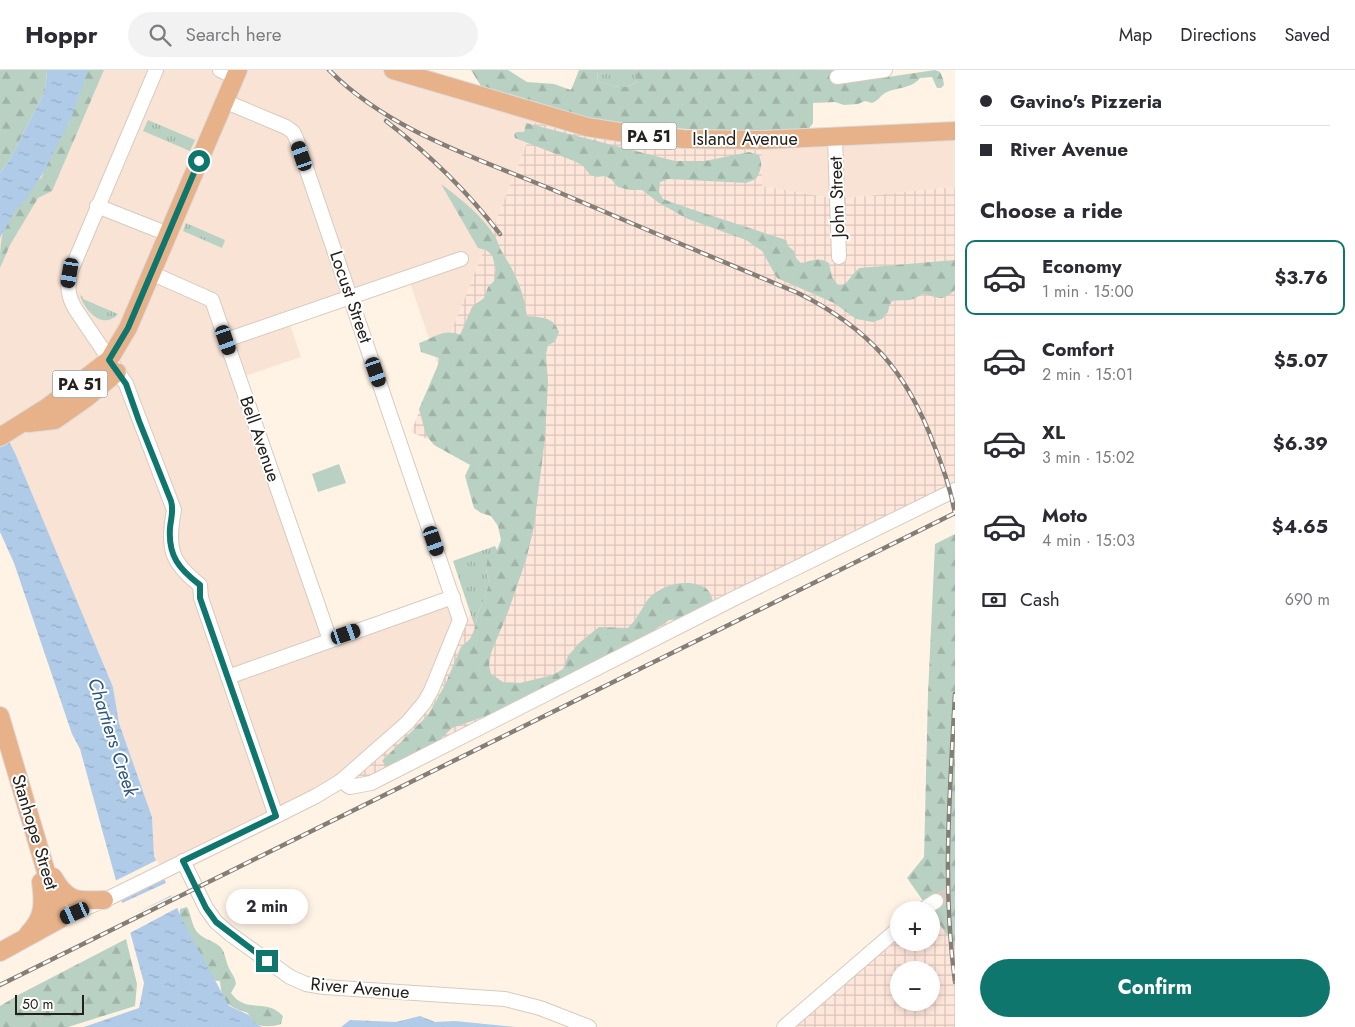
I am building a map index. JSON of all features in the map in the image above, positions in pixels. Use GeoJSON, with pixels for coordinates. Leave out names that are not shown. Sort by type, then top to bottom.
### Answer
{"type":"FeatureCollection","features":[{"type":"Feature","properties":{"kind":"main road","name":"Island Avenue"},"geometry":{"type":"LineString","coordinates":[[393,70],[420,74],[587,127],[683,139],[761,140],[955,132]]}},
{"type":"Feature","properties":{"kind":"main road","name":"PA 51"},"geometry":{"type":"LineString","coordinates":[[0,437],[30,421],[71,390],[113,366],[224,101],[231,72]]}},
{"type":"Feature","properties":{"kind":"main road","name":"Stanhope Street"},"geometry":{"type":"LineString","coordinates":[[0,716],[60,919]]}},
{"type":"Feature","properties":{"kind":"main road"},"geometry":{"type":"LineString","coordinates":[[41,854],[64,894],[84,901],[106,899]]}},
{"type":"Feature","properties":{"kind":"main road"},"geometry":{"type":"LineString","coordinates":[[22,940],[34,928],[41,915],[44,903],[41,854]]}},
{"type":"Feature","properties":{"kind":"main road"},"geometry":{"type":"LineString","coordinates":[[0,952],[60,919]]}},
{"type":"Feature","properties":{"kind":"street"},"geometry":{"type":"LineString","coordinates":[[156,70],[97,206],[70,273],[67,290],[76,310],[126,384],[174,510],[170,527],[170,542],[178,566],[186,575],[200,585],[200,598],[276,816]]}},
{"type":"Feature","properties":{"kind":"street"},"geometry":{"type":"LineString","coordinates":[[837,78],[885,70]]}},
{"type":"Feature","properties":{"kind":"street","name":"Locust Street"},"geometry":{"type":"LineString","coordinates":[[224,101],[286,127],[293,132],[296,138],[460,620],[431,691],[424,703],[407,723],[342,781]]}},
{"type":"Feature","properties":{"kind":"street","name":"John Street"},"geometry":{"type":"LineString","coordinates":[[835,138],[839,257]]}},
{"type":"Feature","properties":{"kind":"street"},"geometry":{"type":"LineString","coordinates":[[97,206],[168,234]]}},
{"type":"Feature","properties":{"kind":"street"},"geometry":{"type":"LineString","coordinates":[[226,340],[460,259]]}},
{"type":"Feature","properties":{"kind":"street","name":"Bell Avenue"},"geometry":{"type":"LineString","coordinates":[[151,273],[212,300],[330,640]]}},
{"type":"Feature","properties":{"kind":"street"},"geometry":{"type":"LineString","coordinates":[[60,919],[164,871],[316,796],[342,781],[350,787],[371,783],[739,596],[949,493]]}},
{"type":"Feature","properties":{"kind":"street"},"geometry":{"type":"LineString","coordinates":[[228,677],[453,597]]}},
{"type":"Feature","properties":{"kind":"street","name":"River Avenue"},"geometry":{"type":"LineString","coordinates":[[183,861],[206,908],[216,922],[278,969],[298,981],[324,987],[499,999],[540,1008],[589,1027]]}},
{"type":"Feature","properties":{"kind":"street"},"geometry":{"type":"LineString","coordinates":[[784,1027],[890,936]]}},
{"type":"Feature","properties":{"kind":"shaded area"},"geometry":{"type":"Polygon","coordinates":[[[69,70],[393,70],[539,113],[438,365],[408,277],[288,319],[301,357],[239,378],[329,640],[453,597],[460,620],[431,691],[341,781],[161,872],[154,856],[152,817],[119,723],[113,687],[15,453],[0,424],[0,238],[16,209],[69,70]]]}},
{"type":"Feature","properties":{"kind":"shaded area"},"geometry":{"type":"Polygon","coordinates":[[[539,113],[587,127],[761,140],[762,186],[837,199],[955,187],[955,490],[371,783],[341,781],[407,723],[460,620],[470,617],[529,483],[411,432],[539,113]]]}},
{"type":"Feature","properties":{"kind":"shaded area"},"geometry":{"type":"Polygon","coordinates":[[[955,131],[955,187],[837,199],[761,186],[761,140],[955,131]]]}},
{"type":"Feature","properties":{"kind":"shaded area"},"geometry":{"type":"Polygon","coordinates":[[[955,891],[955,1027],[784,1027],[890,936],[890,951],[940,951],[940,903],[955,891]]]}},
{"type":"Feature","properties":{"kind":"green space"},"geometry":{"type":"Polygon","coordinates":[[[0,70],[47,70],[45,91],[9,161],[0,173],[0,70]]]}},
{"type":"Feature","properties":{"kind":"green space"},"geometry":{"type":"Polygon","coordinates":[[[85,70],[104,70],[52,191],[38,198],[10,245],[0,268],[0,255],[5,225],[13,215],[15,207],[22,203],[23,195],[42,177],[60,131],[69,123],[72,108],[79,96],[77,90],[81,80],[84,80],[85,70]]]}},
{"type":"Feature","properties":{"kind":"green space"},"geometry":{"type":"Polygon","coordinates":[[[471,70],[508,70],[527,82],[554,84],[571,90],[579,70],[598,70],[597,81],[623,87],[637,81],[637,70],[842,70],[847,79],[854,82],[935,70],[940,72],[944,85],[941,88],[937,88],[932,77],[920,78],[908,86],[885,93],[872,103],[865,101],[858,104],[844,105],[835,102],[813,103],[813,123],[808,130],[687,129],[589,123],[484,91],[471,70]]]}},
{"type":"Feature","properties":{"kind":"green space"},"geometry":{"type":"Polygon","coordinates":[[[598,70],[637,70],[637,81],[628,86],[617,87],[597,81],[598,70]]]}},
{"type":"Feature","properties":{"kind":"green space"},"geometry":{"type":"Polygon","coordinates":[[[148,120],[195,140],[190,151],[143,131],[148,120]]]}},
{"type":"Feature","properties":{"kind":"green space"},"geometry":{"type":"Polygon","coordinates":[[[526,123],[675,161],[705,161],[749,152],[759,155],[761,167],[759,173],[756,179],[746,183],[669,179],[660,182],[659,192],[663,199],[786,240],[788,246],[794,251],[796,258],[801,263],[818,259],[829,263],[832,277],[838,285],[847,282],[860,268],[955,260],[955,290],[942,298],[922,294],[911,300],[892,301],[888,312],[882,319],[873,322],[856,319],[834,303],[777,278],[762,251],[746,240],[688,219],[659,203],[642,190],[618,187],[611,179],[605,176],[597,177],[590,175],[583,166],[574,161],[515,138],[514,134],[517,132],[524,132],[526,123]]]}},
{"type":"Feature","properties":{"kind":"green space"},"geometry":{"type":"Polygon","coordinates":[[[441,184],[464,202],[491,230],[518,282],[527,316],[550,320],[559,332],[555,342],[548,345],[546,354],[548,383],[545,438],[534,527],[526,560],[491,653],[489,665],[491,674],[503,682],[520,683],[553,675],[563,669],[568,656],[579,643],[599,627],[628,628],[650,597],[662,588],[685,583],[702,586],[709,592],[713,605],[685,619],[669,620],[656,629],[647,643],[538,698],[452,728],[427,752],[390,771],[382,761],[428,715],[445,685],[461,647],[470,639],[489,583],[486,569],[488,556],[497,550],[501,540],[498,526],[491,516],[481,513],[474,508],[465,476],[470,465],[434,445],[426,435],[419,409],[438,365],[439,358],[421,352],[419,343],[444,333],[460,335],[472,307],[484,298],[488,287],[494,281],[496,269],[492,255],[486,250],[478,248],[441,184]]]}},
{"type":"Feature","properties":{"kind":"green space"},"geometry":{"type":"Polygon","coordinates":[[[186,223],[225,240],[222,248],[183,231],[186,223]]]}},
{"type":"Feature","properties":{"kind":"green space"},"geometry":{"type":"Polygon","coordinates":[[[80,295],[83,299],[118,314],[112,319],[106,320],[95,317],[86,307],[80,295]]]}},
{"type":"Feature","properties":{"kind":"green space"},"geometry":{"type":"Polygon","coordinates":[[[339,464],[346,483],[318,492],[312,474],[339,464]]]}},
{"type":"Feature","properties":{"kind":"green space"},"geometry":{"type":"Polygon","coordinates":[[[955,534],[955,946],[940,925],[940,901],[923,901],[907,878],[924,857],[928,694],[935,544],[955,534]]]}},
{"type":"Feature","properties":{"kind":"green space"},"geometry":{"type":"Polygon","coordinates":[[[495,546],[497,550],[486,569],[489,583],[475,627],[453,561],[495,546]]]}},
{"type":"Feature","properties":{"kind":"green space"},"geometry":{"type":"Polygon","coordinates":[[[187,907],[197,932],[218,945],[223,952],[236,984],[231,993],[237,1000],[243,1003],[270,1007],[277,1010],[283,1016],[281,1024],[261,1026],[254,1024],[248,1013],[227,1003],[222,995],[220,981],[210,980],[180,917],[180,909],[187,907]]]}},
{"type":"Feature","properties":{"kind":"green space"},"geometry":{"type":"Polygon","coordinates":[[[126,939],[137,984],[135,1006],[68,1027],[0,1027],[0,1006],[126,939]]]}},
{"type":"Feature","properties":{"kind":"water"},"geometry":{"type":"Polygon","coordinates":[[[47,70],[88,70],[72,116],[43,173],[26,199],[16,209],[0,238],[0,173],[9,161],[45,91],[47,70]]]}},
{"type":"Feature","properties":{"kind":"water","name":"Chartiers Creek"},"geometry":{"type":"Polygon","coordinates":[[[0,424],[15,453],[113,687],[119,723],[152,817],[154,856],[183,921],[229,1006],[249,1015],[254,1023],[262,1027],[84,1027],[139,1008],[144,983],[80,749],[72,734],[14,563],[0,532],[0,424]]]}},
{"type":"Feature","properties":{"kind":"water"},"geometry":{"type":"Polygon","coordinates":[[[420,1016],[435,1022],[455,1021],[516,1027],[341,1027],[350,1020],[396,1022],[420,1016]]]}},
{"type":"Feature","properties":{"kind":"pier"},"geometry":{"type":"Polygon","coordinates":[[[157,860],[165,879],[119,902],[113,882],[157,860]]]}},
{"type":"Feature","properties":{"kind":"pier"},"geometry":{"type":"Polygon","coordinates":[[[168,882],[174,894],[132,915],[174,895],[179,907],[130,933],[120,904],[168,882]]]}},
{"type":"Feature","properties":{"kind":"tunnel"},"geometry":{"type":"LineString","coordinates":[[936,901],[955,891]]}},
{"type":"Feature","properties":{"kind":"railway"},"geometry":{"type":"LineString","coordinates":[[329,70],[352,91],[378,109],[405,126],[433,140],[798,293],[845,321],[883,355],[911,395],[941,462],[955,514]]}},
{"type":"Feature","properties":{"kind":"railway"},"geometry":{"type":"LineString","coordinates":[[386,121],[447,174],[500,234]]}},
{"type":"Feature","properties":{"kind":"railway"},"geometry":{"type":"LineString","coordinates":[[0,985],[955,513]]}},
{"type":"Feature","properties":{"kind":"railway"},"geometry":{"type":"LineString","coordinates":[[955,694],[948,838],[949,910],[955,982]]}},
{"type":"Feature","properties":{"kind":"route"},"geometry":{"type":"LineString","coordinates":[[199,161],[128,328],[109,360],[126,384],[171,501],[174,510],[170,527],[170,542],[178,566],[186,575],[200,585],[200,598],[276,816],[183,861],[206,908],[216,922],[267,961]]}}]}
